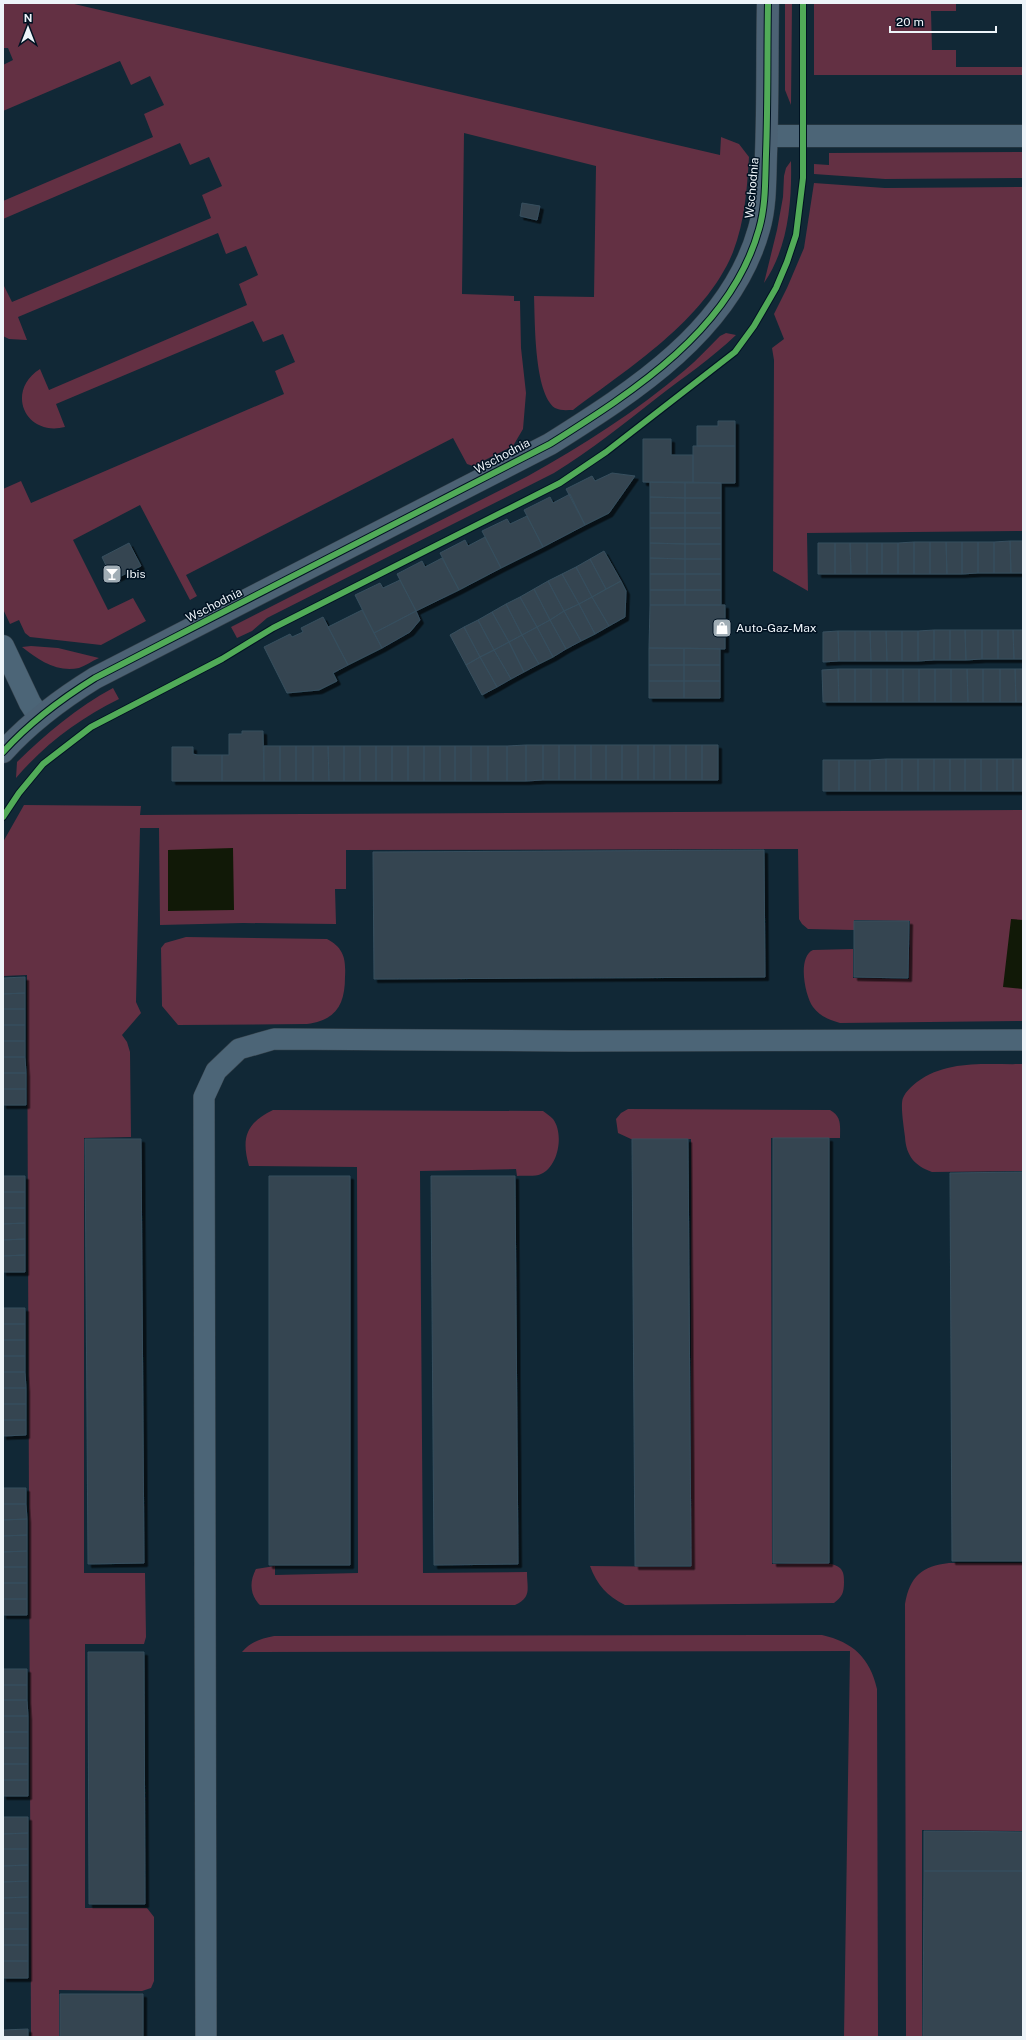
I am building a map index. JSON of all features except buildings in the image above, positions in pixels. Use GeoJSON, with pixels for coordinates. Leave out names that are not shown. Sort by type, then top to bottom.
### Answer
{"type":"FeatureCollection","features":[{"type":"Feature","properties":{"kind":"street","name":"Wschodnia"},"geometry":{"type":"LineString","coordinates":[[3,752],[39,717],[55,704],[95,678],[550,444],[591,418],[647,378],[696,335],[714,315],[740,279],[750,257],[759,228],[765,194],[768,3]]}},
{"type":"Feature","properties":{"kind":"street"},"geometry":{"type":"LineString","coordinates":[[767,136],[1023,136]]}},
{"type":"Feature","properties":{"kind":"street"},"geometry":{"type":"LineString","coordinates":[[3,646],[30,703],[39,717]]}},
{"type":"Feature","properties":{"kind":"lane"},"geometry":{"type":"LineString","coordinates":[[206,2037],[204,1096],[216,1071],[240,1049],[274,1039],[572,1041],[1023,1040]]}},
{"type":"Feature","properties":{"kind":"shaded area"},"geometry":{"type":"Polygon","coordinates":[[[3,3],[70,3],[720,155],[721,137],[739,144],[749,157],[745,205],[737,240],[733,252],[721,276],[704,299],[664,340],[618,377],[573,410],[557,409],[548,400],[539,373],[534,296],[594,297],[596,166],[464,133],[462,294],[514,296],[514,301],[520,301],[521,348],[526,393],[523,429],[513,446],[473,466],[467,464],[453,438],[186,575],[197,596],[190,600],[140,505],[73,540],[108,610],[133,598],[146,621],[101,645],[30,637],[25,633],[19,620],[10,624],[3,609],[3,489],[21,481],[31,503],[284,394],[275,371],[295,362],[283,334],[263,342],[253,321],[56,404],[65,427],[51,428],[39,425],[30,419],[24,410],[22,400],[24,389],[29,378],[40,369],[49,390],[247,305],[239,284],[258,275],[246,246],[226,254],[218,233],[18,317],[27,340],[9,339],[3,336],[3,284],[12,302],[211,218],[202,195],[222,186],[209,157],[190,165],[180,143],[3,219],[3,201],[153,137],[144,114],[164,105],[150,76],[131,85],[120,61],[3,111],[3,65],[13,60],[8,48],[3,48],[3,3]]]}},
{"type":"Feature","properties":{"kind":"shaded area"},"geometry":{"type":"Polygon","coordinates":[[[785,3],[792,3],[791,105],[785,90],[785,3]]]}},
{"type":"Feature","properties":{"kind":"shaded area"},"geometry":{"type":"Polygon","coordinates":[[[814,3],[956,3],[956,11],[931,11],[932,50],[956,50],[956,67],[1023,67],[1023,75],[814,75],[814,3]]]}},
{"type":"Feature","properties":{"kind":"shaded area"},"geometry":{"type":"Polygon","coordinates":[[[1023,152],[1023,178],[885,179],[814,174],[814,164],[829,165],[829,153],[1023,152]]]}},
{"type":"Feature","properties":{"kind":"shaded area"},"geometry":{"type":"Polygon","coordinates":[[[791,161],[791,193],[787,225],[778,255],[764,283],[777,230],[783,197],[784,176],[786,168],[791,161]]]}},
{"type":"Feature","properties":{"kind":"shaded area"},"geometry":{"type":"Polygon","coordinates":[[[814,183],[885,188],[1023,187],[1023,531],[807,533],[808,591],[773,571],[774,360],[772,348],[784,339],[774,314],[804,248],[814,183]]]}},
{"type":"Feature","properties":{"kind":"shaded area"},"geometry":{"type":"Polygon","coordinates":[[[726,333],[736,335],[708,359],[620,427],[554,473],[267,618],[252,631],[237,638],[231,627],[528,476],[589,440],[648,400],[694,362],[720,336],[726,333]]]}},
{"type":"Feature","properties":{"kind":"shaded area"},"geometry":{"type":"Polygon","coordinates":[[[31,646],[58,648],[99,658],[79,668],[63,669],[42,661],[22,647],[31,646]]]}},
{"type":"Feature","properties":{"kind":"shaded area"},"geometry":{"type":"Polygon","coordinates":[[[113,688],[119,699],[90,715],[63,733],[39,754],[16,778],[17,762],[74,712],[113,688]]]}},
{"type":"Feature","properties":{"kind":"shaded area"},"geometry":{"type":"Polygon","coordinates":[[[24,805],[141,806],[140,815],[1023,810],[1023,1021],[840,1023],[828,1019],[819,1013],[810,1002],[805,986],[804,968],[805,960],[808,954],[813,950],[853,949],[853,978],[909,979],[910,921],[854,920],[854,930],[808,929],[799,919],[798,849],[346,850],[346,889],[335,889],[336,924],[243,923],[160,925],[159,828],[140,828],[136,1002],[141,1013],[122,1035],[127,1042],[130,1052],[131,1137],[84,1138],[84,1573],[145,1573],[146,1637],[144,1644],[85,1644],[85,1908],[147,1908],[154,1917],[154,1981],[151,1988],[142,1991],[59,1990],[59,2037],[31,2037],[27,975],[3,976],[3,842],[24,805]]]}},
{"type":"Feature","properties":{"kind":"shaded area"},"geometry":{"type":"Polygon","coordinates":[[[233,848],[234,910],[168,911],[168,850],[233,848]]]}},
{"type":"Feature","properties":{"kind":"shaded area"},"geometry":{"type":"Polygon","coordinates":[[[1011,919],[1023,920],[1023,989],[1003,987],[1011,919]]]}},
{"type":"Feature","properties":{"kind":"shaded area"},"geometry":{"type":"Polygon","coordinates":[[[186,937],[327,939],[337,946],[344,959],[345,987],[341,1003],[332,1015],[317,1022],[307,1024],[178,1025],[162,1006],[161,948],[165,943],[186,937]]]}},
{"type":"Feature","properties":{"kind":"shaded area"},"geometry":{"type":"Polygon","coordinates":[[[982,1064],[1023,1064],[1023,1171],[932,1172],[921,1167],[912,1159],[907,1150],[902,1117],[902,1101],[904,1095],[913,1085],[929,1075],[955,1066],[982,1064]]]}},
{"type":"Feature","properties":{"kind":"shaded area"},"geometry":{"type":"Polygon","coordinates":[[[628,1109],[830,1110],[837,1116],[840,1122],[840,1138],[771,1138],[772,1564],[826,1563],[840,1568],[844,1575],[844,1589],[841,1597],[834,1603],[625,1605],[613,1598],[603,1589],[590,1566],[691,1567],[691,1139],[631,1139],[618,1133],[616,1119],[621,1113],[628,1109]]]}},
{"type":"Feature","properties":{"kind":"shaded area"},"geometry":{"type":"Polygon","coordinates":[[[273,1110],[543,1111],[553,1119],[556,1125],[559,1140],[556,1157],[547,1170],[539,1175],[517,1176],[516,1169],[420,1171],[423,1573],[527,1572],[528,1588],[526,1596],[515,1605],[260,1605],[252,1593],[252,1579],[256,1569],[275,1566],[275,1575],[358,1573],[357,1167],[249,1166],[246,1147],[248,1132],[257,1120],[273,1110]]]}},
{"type":"Feature","properties":{"kind":"shaded area"},"geometry":{"type":"Polygon","coordinates":[[[949,1563],[1023,1563],[1023,1831],[922,1830],[922,2037],[906,2037],[905,1604],[910,1586],[919,1574],[931,1567],[949,1563]]]}},
{"type":"Feature","properties":{"kind":"shaded area"},"geometry":{"type":"Polygon","coordinates":[[[822,1635],[843,1642],[858,1653],[870,1668],[877,1689],[878,2037],[844,2037],[850,1651],[242,1652],[245,1648],[261,1639],[274,1636],[822,1635]]]}},
{"type":"Feature","properties":{"kind":"cycle path"},"geometry":{"type":"LineString","coordinates":[[3,752],[13,741],[46,712],[95,678],[550,444],[614,402],[646,379],[676,354],[703,327],[726,298],[745,265],[759,229],[763,211],[765,182],[768,3]]}},
{"type":"Feature","properties":{"kind":"cycle path"},"geometry":{"type":"LineString","coordinates":[[3,817],[19,793],[43,764],[91,727],[222,659],[273,628],[560,483],[606,452],[735,352],[754,326],[776,288],[796,235],[803,178],[803,3]]}},
{"type":"Feature","properties":{"kind":"place","name":"Ibis"},"geometry":{"type":"Point","coordinates":[112,574]}},
{"type":"Feature","properties":{"kind":"place","name":"Auto-Gaz-Max"},"geometry":{"type":"Point","coordinates":[722,628]}}]}
